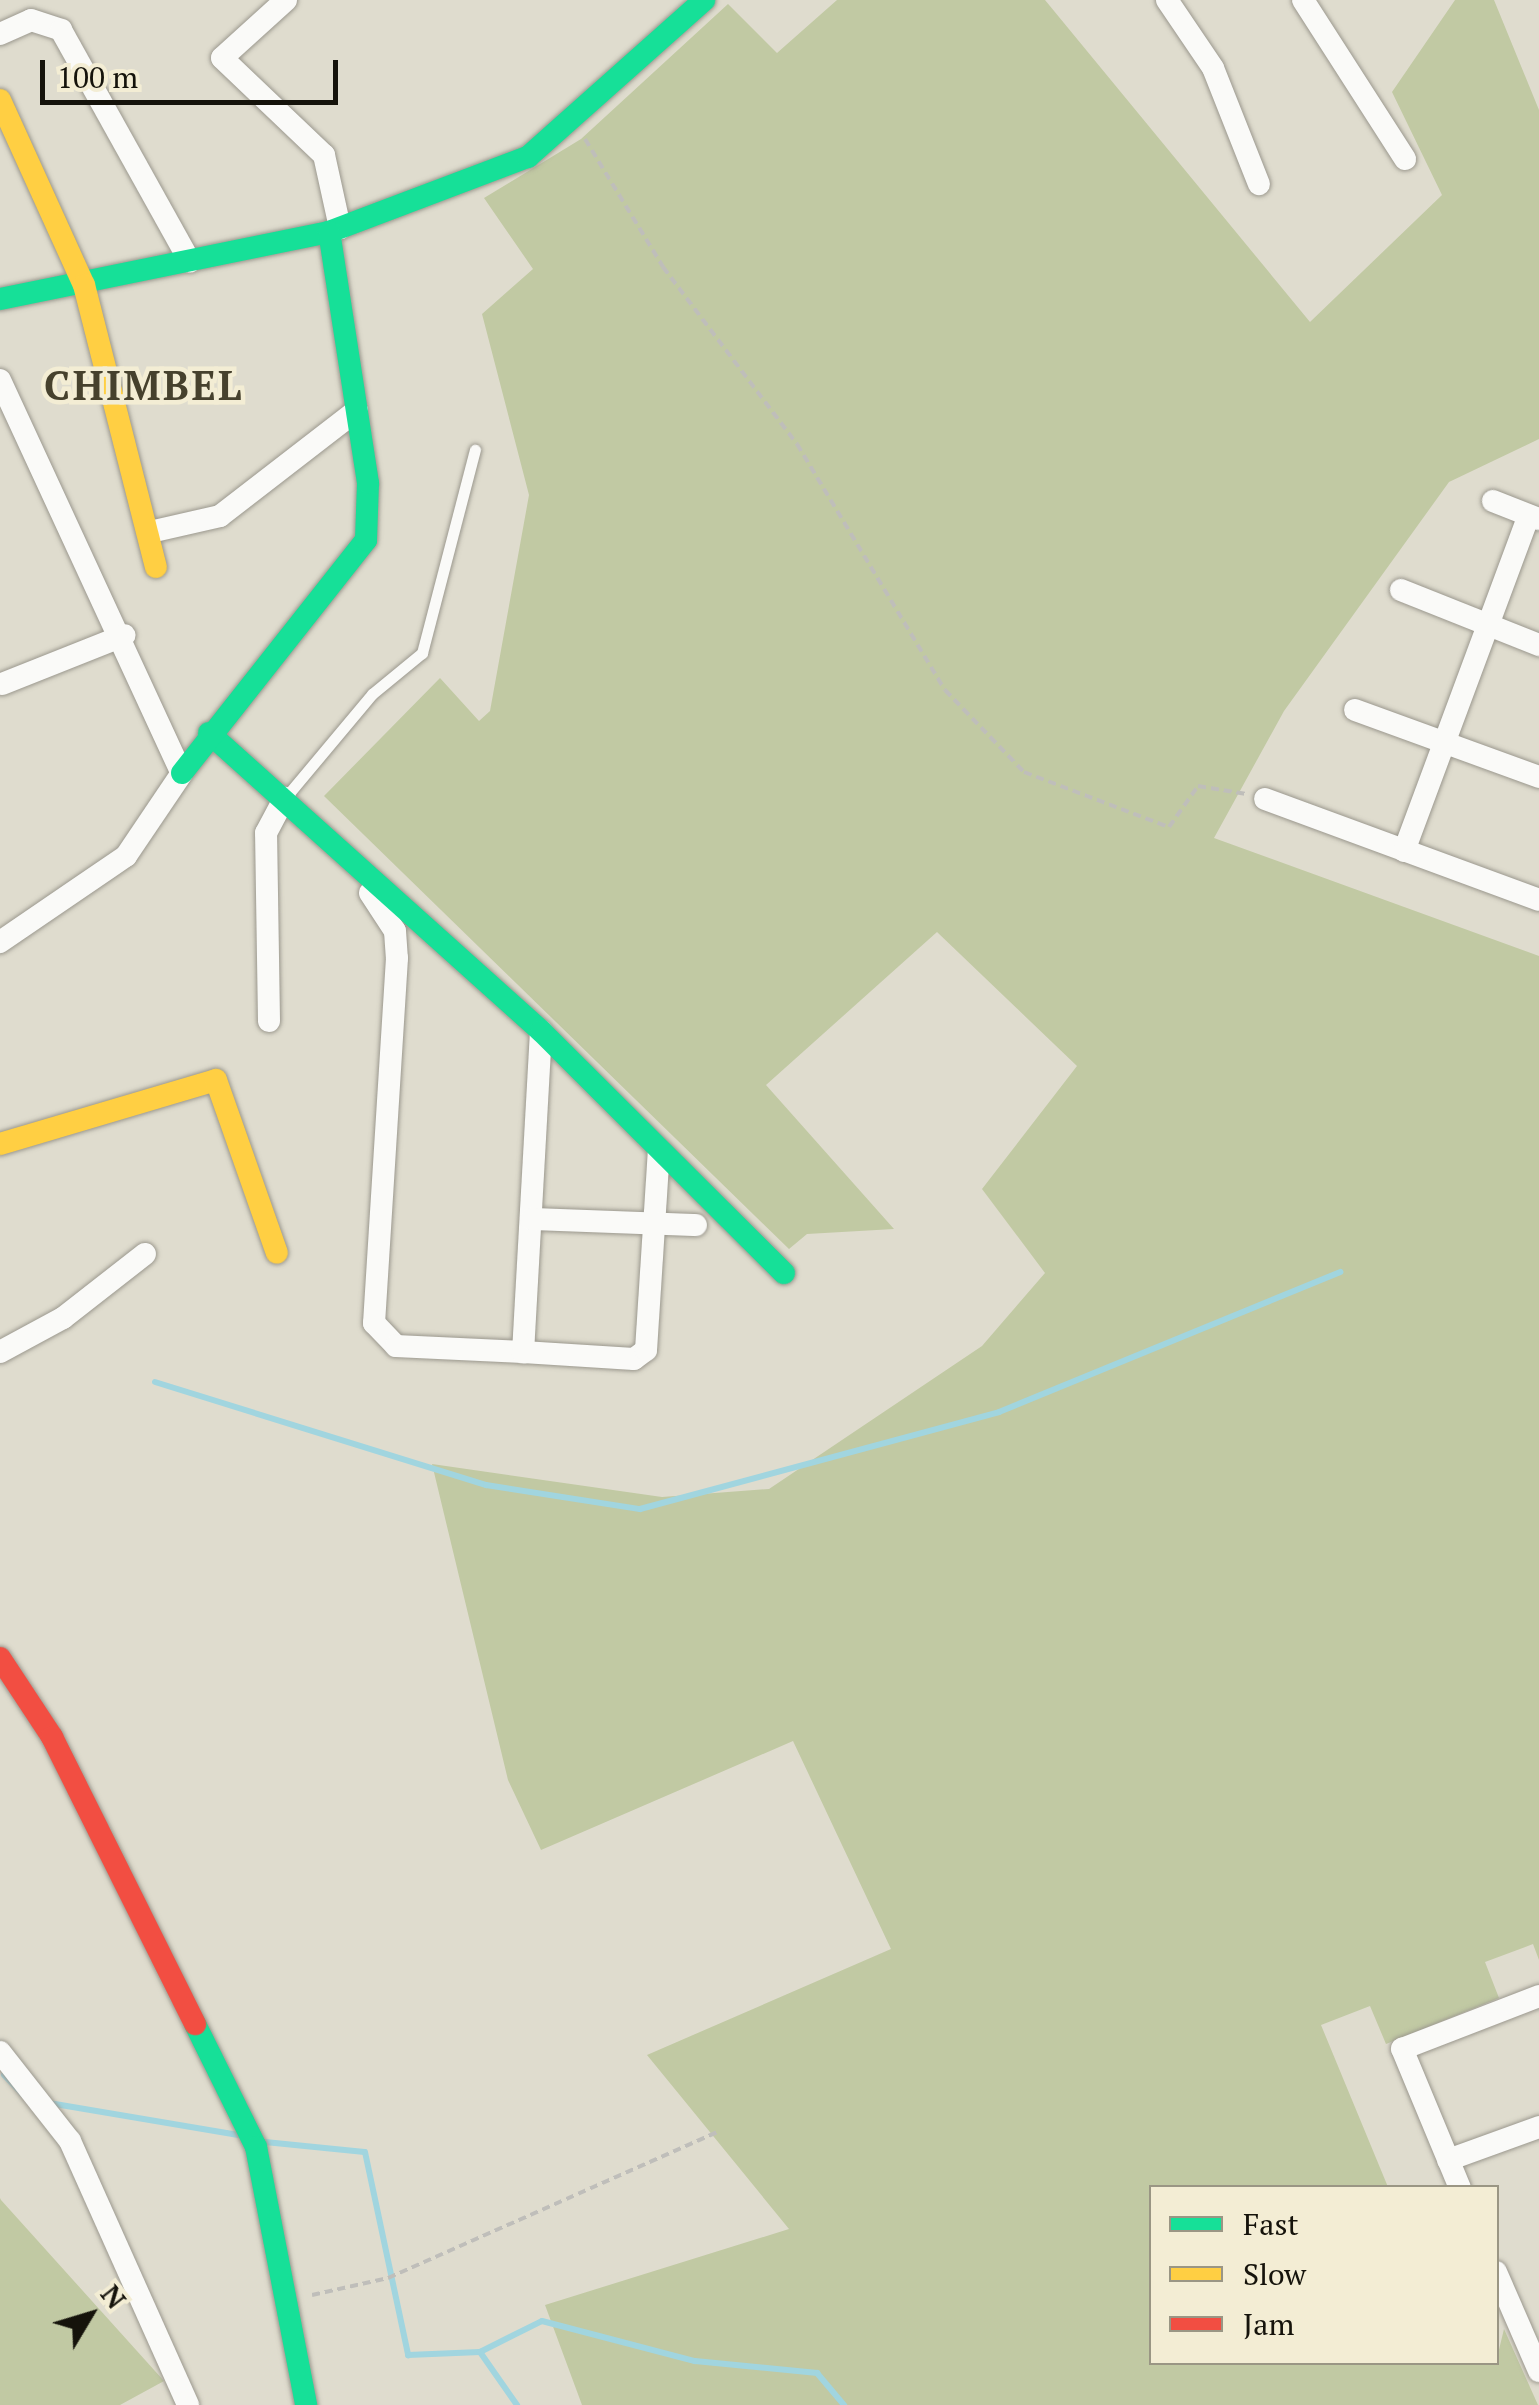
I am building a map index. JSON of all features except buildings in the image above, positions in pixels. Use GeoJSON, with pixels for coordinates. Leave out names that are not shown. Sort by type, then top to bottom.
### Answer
{"type":"FeatureCollection","features":[{"type":"Feature","properties":{"kind":"street"},"geometry":{"type":"LineString","coordinates":[[5,928],[126,856],[209,733],[366,540],[372,516],[324,155],[222,58],[286,0]]}},
{"type":"Feature","properties":{"kind":"street"},"geometry":{"type":"LineString","coordinates":[[0,298],[84,285],[335,230],[528,157],[574,122],[704,0]]}},
{"type":"Feature","properties":{"kind":"street"},"geometry":{"type":"LineString","coordinates":[[1167,0],[1212,68],[1259,184]]}},
{"type":"Feature","properties":{"kind":"street"},"geometry":{"type":"LineString","coordinates":[[1303,0],[1405,159]]}},
{"type":"Feature","properties":{"kind":"street"},"geometry":{"type":"LineString","coordinates":[[0,34],[31,20],[50,19],[61,30],[190,262]]}},
{"type":"Feature","properties":{"kind":"street"},"geometry":{"type":"LineString","coordinates":[[0,100],[84,285],[156,567]]}},
{"type":"Feature","properties":{"kind":"street"},"geometry":{"type":"LineString","coordinates":[[0,380],[125,635],[182,773]]}},
{"type":"Feature","properties":{"kind":"street"},"geometry":{"type":"LineString","coordinates":[[150,532],[181,532],[233,508],[357,410]]}},
{"type":"Feature","properties":{"kind":"street"},"geometry":{"type":"LineString","coordinates":[[1404,851],[1534,517],[1493,501]]}},
{"type":"Feature","properties":{"kind":"street"},"geometry":{"type":"LineString","coordinates":[[1402,590],[1539,645]]}},
{"type":"Feature","properties":{"kind":"street"},"geometry":{"type":"LineString","coordinates":[[2,684],[125,635]]}},
{"type":"Feature","properties":{"kind":"street"},"geometry":{"type":"LineString","coordinates":[[1355,710],[1539,777]]}},
{"type":"Feature","properties":{"kind":"street"},"geometry":{"type":"LineString","coordinates":[[209,733],[347,851],[542,1031],[784,1273]]}},
{"type":"Feature","properties":{"kind":"street"},"geometry":{"type":"LineString","coordinates":[[269,1021],[266,833],[285,798]]}},
{"type":"Feature","properties":{"kind":"street"},"geometry":{"type":"LineString","coordinates":[[1265,799],[1539,900]]}},
{"type":"Feature","properties":{"kind":"street"},"geometry":{"type":"LineString","coordinates":[[347,851],[389,916],[396,944],[374,1323],[396,1346],[642,1355],[660,1149]]}},
{"type":"Feature","properties":{"kind":"street"},"geometry":{"type":"LineString","coordinates":[[523,1352],[542,1031]]}},
{"type":"Feature","properties":{"kind":"street"},"geometry":{"type":"LineString","coordinates":[[0,1144],[216,1080],[277,1252]]}},
{"type":"Feature","properties":{"kind":"street"},"geometry":{"type":"LineString","coordinates":[[531,1219],[696,1224]]}},
{"type":"Feature","properties":{"kind":"street"},"geometry":{"type":"LineString","coordinates":[[0,1352],[63,1318],[145,1254]]}},
{"type":"Feature","properties":{"kind":"street"},"geometry":{"type":"LineString","coordinates":[[0,1658],[52,1737],[256,2147],[306,2405]]}},
{"type":"Feature","properties":{"kind":"street"},"geometry":{"type":"LineString","coordinates":[[1459,2185],[1402,2048],[1539,1996]]}},
{"type":"Feature","properties":{"kind":"street"},"geometry":{"type":"LineString","coordinates":[[0,2052],[70,2141],[188,2405]]}},
{"type":"Feature","properties":{"kind":"street"},"geometry":{"type":"LineString","coordinates":[[1448,2160],[1539,2127]]}},
{"type":"Feature","properties":{"kind":"street"},"geometry":{"type":"LineString","coordinates":[[1499,2279],[1539,2371]]}},
{"type":"Feature","properties":{"kind":"lane"},"geometry":{"type":"LineString","coordinates":[[285,798],[372,694],[422,653],[475,450]]}},
{"type":"Feature","properties":{"kind":"path"},"geometry":{"type":"LineString","coordinates":[[574,122],[663,266],[797,444],[944,690],[1024,772],[1168,827],[1207,782],[1265,799]]}},
{"type":"Feature","properties":{"kind":"path"},"geometry":{"type":"LineString","coordinates":[[287,2297],[388,2278],[720,2130]]}},
{"type":"Feature","properties":{"kind":"green space"},"geometry":{"type":"Polygon","coordinates":[[[837,0],[1045,0],[1310,322],[1442,195],[1392,92],[1455,0],[1494,0],[1539,110],[1539,439],[1449,482],[1284,711],[1214,838],[1539,956],[1539,1960],[1533,1944],[1485,1962],[1499,1998],[1386,2044],[1370,2006],[1321,2025],[1387,2185],[1149,2185],[1149,2365],[1499,2365],[1504,2329],[1538,2405],[582,2405],[545,2305],[789,2229],[647,2055],[891,1949],[793,1741],[541,1850],[508,1780],[432,1464],[662,1497],[769,1489],[982,1346],[1045,1273],[982,1189],[1077,1066],[937,932],[766,1085],[894,1229],[807,1234],[789,1249],[324,796],[440,678],[479,721],[490,711],[529,495],[482,314],[533,269],[484,198],[581,139],[728,4],[777,53],[837,0]]]}},
{"type":"Feature","properties":{"kind":"green space"},"geometry":{"type":"Polygon","coordinates":[[[0,2198],[164,2381],[120,2405],[0,2405],[0,2198]]]}},
{"type":"Feature","properties":{"kind":"waterway"},"geometry":{"type":"LineString","coordinates":[[155,1382],[486,1485],[640,1509],[999,1412],[1340,1272]]}},
{"type":"Feature","properties":{"kind":"waterway"},"geometry":{"type":"LineString","coordinates":[[4,2075],[32,2104]]}},
{"type":"Feature","properties":{"kind":"waterway"},"geometry":{"type":"LineString","coordinates":[[49,2103],[238,2135]]}},
{"type":"Feature","properties":{"kind":"waterway"},"geometry":{"type":"LineString","coordinates":[[265,2142],[365,2152],[408,2355],[480,2352],[517,2405]]}},
{"type":"Feature","properties":{"kind":"waterway"},"geometry":{"type":"LineString","coordinates":[[480,2352],[542,2321],[695,2361],[817,2373],[844,2405]]}},
{"type":"Feature","properties":{"kind":"traffic: fast"},"geometry":{"type":"LineString","coordinates":[[0,299],[329,232],[528,157],[704,0]]}},
{"type":"Feature","properties":{"kind":"traffic: fast"},"geometry":{"type":"LineString","coordinates":[[182,773],[366,540],[368,483],[329,232]]}},
{"type":"Feature","properties":{"kind":"traffic: fast"},"geometry":{"type":"LineString","coordinates":[[209,733],[541,1031],[784,1273]]}},
{"type":"Feature","properties":{"kind":"traffic: fast"},"geometry":{"type":"LineString","coordinates":[[195,2024],[256,2147],[306,2405]]}},
{"type":"Feature","properties":{"kind":"traffic: slow"},"geometry":{"type":"LineString","coordinates":[[0,100],[84,285],[156,567]]}},
{"type":"Feature","properties":{"kind":"traffic: slow"},"geometry":{"type":"LineString","coordinates":[[0,1144],[216,1080],[277,1253]]}},
{"type":"Feature","properties":{"kind":"traffic: jam"},"geometry":{"type":"LineString","coordinates":[[0,1658],[52,1737],[195,2024]]}},
{"type":"Feature","properties":{"kind":"district","name":"CHIMBEL"},"geometry":{"type":"Point","coordinates":[144,385]}}]}
